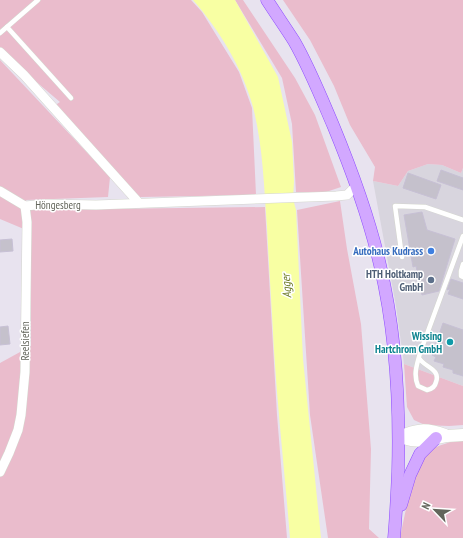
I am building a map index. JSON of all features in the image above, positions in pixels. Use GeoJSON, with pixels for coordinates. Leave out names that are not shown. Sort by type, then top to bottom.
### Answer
{"type":"FeatureCollection","features":[{"type":"Feature","properties":{"kind":"main road"},"geometry":{"type":"LineString","coordinates":[[267,0],[294,41],[318,88],[357,185],[381,265],[393,334],[397,376],[399,438],[394,538]]}},
{"type":"Feature","properties":{"kind":"main road"},"geometry":{"type":"LineString","coordinates":[[396,522],[410,475],[420,454],[441,437]]}},
{"type":"Feature","properties":{"kind":"street"},"geometry":{"type":"LineString","coordinates":[[0,52],[24,75],[140,203]]}},
{"type":"Feature","properties":{"kind":"street","name":"Höngesberg"},"geometry":{"type":"LineString","coordinates":[[0,191],[25,206],[47,204],[96,205],[326,197],[347,195],[357,185]]}},
{"type":"Feature","properties":{"kind":"street","name":"Reelsiefen"},"geometry":{"type":"LineString","coordinates":[[0,472],[18,430],[22,408],[25,372],[25,206]]}},
{"type":"Feature","properties":{"kind":"street"},"geometry":{"type":"LineString","coordinates":[[399,438],[423,441],[441,437],[463,435]]}},
{"type":"Feature","properties":{"kind":"lane"},"geometry":{"type":"LineString","coordinates":[[0,32],[38,0]]}},
{"type":"Feature","properties":{"kind":"lane"},"geometry":{"type":"LineString","coordinates":[[6,27],[71,98]]}},
{"type":"Feature","properties":{"kind":"lane"},"geometry":{"type":"LineString","coordinates":[[402,257],[394,206],[425,207],[463,220]]}},
{"type":"Feature","properties":{"kind":"lane"},"geometry":{"type":"LineString","coordinates":[[420,356],[426,366],[433,369],[436,374],[436,385],[432,389],[422,389],[418,386],[415,379],[415,372],[420,356],[463,236]]}},
{"type":"Feature","properties":{"kind":"lane"},"geometry":{"type":"LineString","coordinates":[[463,264],[460,271],[461,276],[463,277]]}},
{"type":"Feature","properties":{"kind":"shaded area"},"geometry":{"type":"Polygon","coordinates":[[[0,0],[191,0],[202,12],[239,72],[252,108],[256,195],[140,197],[54,106],[60,102],[0,51],[0,0]]]}},
{"type":"Feature","properties":{"kind":"shaded area"},"geometry":{"type":"Polygon","coordinates":[[[235,0],[243,0],[295,78],[315,115],[341,187],[326,192],[296,192],[292,124],[282,78],[235,0]]]}},
{"type":"Feature","properties":{"kind":"shaded area"},"geometry":{"type":"Polygon","coordinates":[[[283,0],[463,0],[463,168],[461,173],[442,165],[428,164],[408,171],[398,186],[373,181],[375,167],[350,125],[334,86],[310,40],[283,0]]]}},
{"type":"Feature","properties":{"kind":"shaded area"},"geometry":{"type":"Polygon","coordinates":[[[0,60],[110,177],[108,197],[26,200],[30,210],[265,207],[277,415],[287,538],[0,538],[0,363],[31,346],[31,232],[0,219],[0,60]]]}},
{"type":"Feature","properties":{"kind":"shaded area"},"geometry":{"type":"Polygon","coordinates":[[[428,164],[442,165],[461,173],[463,168],[463,386],[404,364],[396,306],[373,181],[398,186],[408,171],[428,164]]]}},
{"type":"Feature","properties":{"kind":"shaded area"},"geometry":{"type":"Polygon","coordinates":[[[340,201],[361,324],[371,449],[369,529],[379,538],[328,538],[310,415],[297,210],[340,201]]]}},
{"type":"Feature","properties":{"kind":"shaded area"},"geometry":{"type":"Polygon","coordinates":[[[404,364],[463,386],[463,425],[425,425],[414,420],[407,407],[404,364]]]}},
{"type":"Feature","properties":{"kind":"shaded area"},"geometry":{"type":"Polygon","coordinates":[[[453,441],[463,441],[463,538],[400,538],[410,491],[419,466],[429,451],[453,441]]]}},
{"type":"Feature","properties":{"kind":"water","name":"Agger"},"geometry":{"type":"Polygon","coordinates":[[[193,0],[235,0],[278,77],[292,142],[294,181],[293,199],[296,210],[303,359],[321,538],[290,538],[276,374],[263,167],[253,107],[243,78],[229,50],[212,24],[193,0]]]}},
{"type":"Feature","properties":{"kind":"building"},"geometry":{"type":"Polygon","coordinates":[[[441,170],[463,178],[463,190],[437,181],[441,170]]]}},
{"type":"Feature","properties":{"kind":"building"},"geometry":{"type":"Polygon","coordinates":[[[408,173],[441,185],[436,199],[403,188],[408,173]]]}},
{"type":"Feature","properties":{"kind":"building","name":"Autohaus Kudrass"},"geometry":{"type":"Polygon","coordinates":[[[422,212],[427,230],[455,239],[439,291],[422,295],[416,266],[413,267],[404,215],[422,212]]]}},
{"type":"Feature","properties":{"kind":"building"},"geometry":{"type":"Polygon","coordinates":[[[12,239],[13,251],[0,252],[0,240],[12,239]]]}},
{"type":"Feature","properties":{"kind":"building"},"geometry":{"type":"Polygon","coordinates":[[[451,279],[463,283],[463,299],[448,294],[450,289],[447,290],[451,279]]]}},
{"type":"Feature","properties":{"kind":"building","name":"Wissing Hartchrom GmbH"},"geometry":{"type":"Polygon","coordinates":[[[443,323],[463,330],[463,376],[453,373],[453,370],[443,367],[444,364],[434,361],[436,357],[432,355],[443,323]]]}},
{"type":"Feature","properties":{"kind":"building"},"geometry":{"type":"Polygon","coordinates":[[[8,326],[10,344],[0,345],[0,327],[8,326]]]}},
{"type":"Feature","properties":{"kind":"place","name":"Autohaus Kudrass"},"geometry":{"type":"Point","coordinates":[431,251]}},
{"type":"Feature","properties":{"kind":"place","name":"HTH Holtkamp GmbH"},"geometry":{"type":"Point","coordinates":[431,280]}},
{"type":"Feature","properties":{"kind":"place","name":"Wissing Hartchrom GmbH"},"geometry":{"type":"Point","coordinates":[450,342]}}]}
